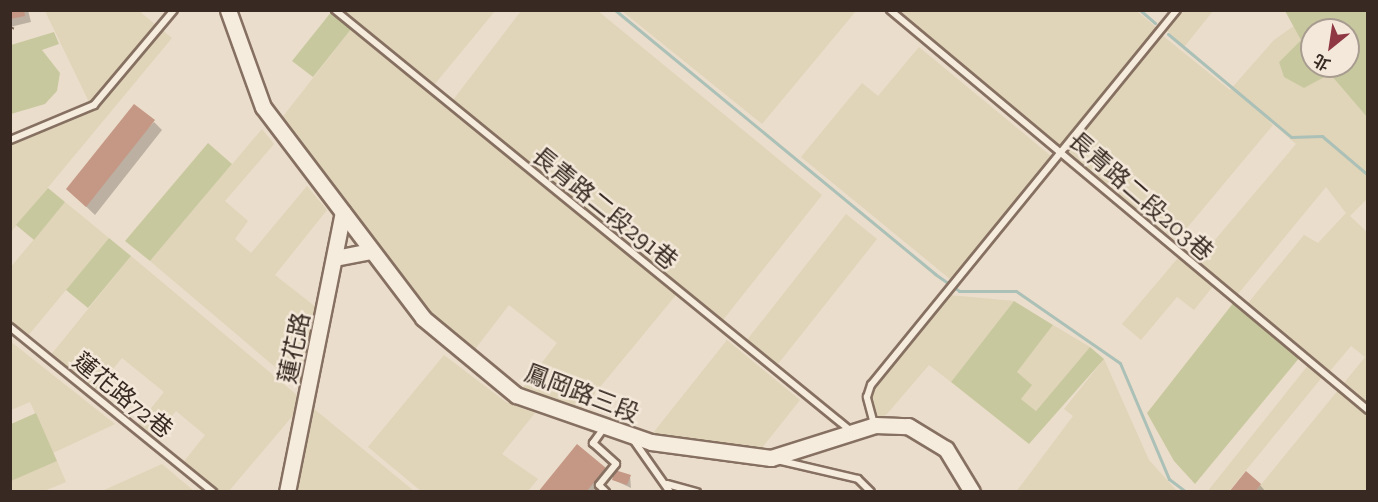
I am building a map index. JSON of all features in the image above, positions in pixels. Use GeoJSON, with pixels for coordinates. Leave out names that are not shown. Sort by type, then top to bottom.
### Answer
{"type":"FeatureCollection","features":[{"type":"Feature","properties":{"kind":"street","name":"鳳岡路三段"},"geometry":{"type":"LineString","coordinates":[[228,10],[256,97],[371,251],[423,318],[468,360],[516,395],[630,437],[771,458],[875,425],[893,423],[927,434],[946,449],[972,492]]}},
{"type":"Feature","properties":{"kind":"street","name":"蓮花路"},"geometry":{"type":"LineString","coordinates":[[287,492],[343,213]]}},
{"type":"Feature","properties":{"kind":"street"},"geometry":{"type":"LineString","coordinates":[[335,258],[371,251]]}},
{"type":"Feature","properties":{"kind":"lane"},"geometry":{"type":"LineString","coordinates":[[10,141],[94,105],[174,10]]}},
{"type":"Feature","properties":{"kind":"lane","name":"長青路二段291巷"},"geometry":{"type":"LineString","coordinates":[[335,10],[854,433]]}},
{"type":"Feature","properties":{"kind":"lane","name":"長青路二段203巷"},"geometry":{"type":"LineString","coordinates":[[890,10],[1368,410]]}},
{"type":"Feature","properties":{"kind":"lane"},"geometry":{"type":"LineString","coordinates":[[875,425],[867,397],[871,385],[1177,10]]}},
{"type":"Feature","properties":{"kind":"lane","name":"蓮花路72巷"},"geometry":{"type":"LineString","coordinates":[[10,327],[213,492]]}},
{"type":"Feature","properties":{"kind":"lane"},"geometry":{"type":"LineString","coordinates":[[604,428],[593,443],[616,464],[599,485],[606,492]]}},
{"type":"Feature","properties":{"kind":"lane"},"geometry":{"type":"LineString","coordinates":[[630,437],[667,484],[670,492]]}},
{"type":"Feature","properties":{"kind":"lane"},"geometry":{"type":"LineString","coordinates":[[771,458],[869,490]]}},
{"type":"Feature","properties":{"kind":"lane"},"geometry":{"type":"LineString","coordinates":[[667,484],[697,492]]}},
{"type":"Feature","properties":{"kind":"path"},"geometry":{"type":"LineString","coordinates":[[10,27],[15,29]]}},
{"type":"Feature","properties":{"kind":"shaded area"},"geometry":{"type":"Polygon","coordinates":[[[1181,10],[1213,11],[1184,47],[1165,29],[1181,10]]]}},
{"type":"Feature","properties":{"kind":"shaded area"},"geometry":{"type":"Polygon","coordinates":[[[45,11],[139,11],[172,38],[11,232],[10,140],[90,104],[45,11]]]}},
{"type":"Feature","properties":{"kind":"shaded area"},"geometry":{"type":"Polygon","coordinates":[[[345,11],[495,11],[434,85],[345,11]]]}},
{"type":"Feature","properties":{"kind":"shaded area"},"geometry":{"type":"Polygon","coordinates":[[[521,11],[598,11],[822,195],[723,320],[453,100],[521,11]]]}},
{"type":"Feature","properties":{"kind":"shaded area"},"geometry":{"type":"Polygon","coordinates":[[[622,11],[856,11],[762,124],[622,11]]]}},
{"type":"Feature","properties":{"kind":"shaded area"},"geometry":{"type":"Polygon","coordinates":[[[895,11],[1137,11],[1157,28],[1058,147],[895,11]]]}},
{"type":"Feature","properties":{"kind":"shaded area"},"geometry":{"type":"Polygon","coordinates":[[[1295,25],[1300,41],[1279,62],[1304,87],[1322,78],[1333,78],[1367,117],[1367,199],[1350,216],[1367,232],[1367,403],[1344,383],[1365,357],[1351,346],[1330,371],[1248,303],[1304,235],[1318,243],[1346,213],[1326,187],[1238,294],[1198,260],[1296,144],[1273,124],[1267,120],[1273,125],[1176,241],[1065,152],[1162,35],[1230,90],[1274,40],[1295,25]]]}},
{"type":"Feature","properties":{"kind":"shaded area"},"geometry":{"type":"Polygon","coordinates":[[[352,28],[676,295],[577,415],[520,391],[557,343],[509,305],[469,357],[427,316],[281,119],[352,28]]]}},
{"type":"Feature","properties":{"kind":"shaded area"},"geometry":{"type":"Polygon","coordinates":[[[919,47],[1051,156],[950,279],[801,157],[862,83],[878,96],[919,47]]]}},
{"type":"Feature","properties":{"kind":"shaded area"},"geometry":{"type":"Polygon","coordinates":[[[262,129],[274,144],[225,201],[248,221],[235,239],[251,253],[307,186],[327,210],[275,275],[317,308],[301,389],[150,261],[262,129]]]}},
{"type":"Feature","properties":{"kind":"shaded area"},"geometry":{"type":"Polygon","coordinates":[[[65,202],[109,238],[27,337],[11,324],[10,268],[65,202]]]}},
{"type":"Feature","properties":{"kind":"shaded area"},"geometry":{"type":"Polygon","coordinates":[[[846,214],[877,239],[778,364],[747,340],[846,214]]]}},
{"type":"Feature","properties":{"kind":"shaded area"},"geometry":{"type":"Polygon","coordinates":[[[131,256],[298,396],[295,413],[229,491],[217,491],[182,464],[205,435],[176,411],[152,439],[136,427],[164,392],[122,358],[94,392],[50,356],[131,256]]]}},
{"type":"Feature","properties":{"kind":"shaded area"},"geometry":{"type":"Polygon","coordinates":[[[1178,258],[1214,285],[1194,310],[1177,297],[1141,340],[1122,324],[1178,258]]]}},
{"type":"Feature","properties":{"kind":"shaded area"},"geometry":{"type":"Polygon","coordinates":[[[949,295],[1014,301],[951,382],[929,365],[886,415],[876,418],[872,390],[949,295]]]}},
{"type":"Feature","properties":{"kind":"shaded area"},"geometry":{"type":"Polygon","coordinates":[[[1053,325],[1090,347],[1036,411],[1021,399],[1017,372],[1053,325]]]}},
{"type":"Feature","properties":{"kind":"shaded area"},"geometry":{"type":"Polygon","coordinates":[[[727,340],[800,400],[761,449],[649,438],[727,340]]]}},
{"type":"Feature","properties":{"kind":"shaded area"},"geometry":{"type":"Polygon","coordinates":[[[10,341],[115,424],[53,453],[30,402],[11,410],[10,341]]]}},
{"type":"Feature","properties":{"kind":"shaded area"},"geometry":{"type":"Polygon","coordinates":[[[444,355],[506,402],[535,413],[502,454],[538,479],[528,491],[421,491],[368,447],[444,355]]]}},
{"type":"Feature","properties":{"kind":"shaded area"},"geometry":{"type":"Polygon","coordinates":[[[1104,359],[1149,460],[1177,491],[1016,492],[1073,416],[1064,409],[1104,359]]]}},
{"type":"Feature","properties":{"kind":"shaded area"},"geometry":{"type":"Polygon","coordinates":[[[1309,364],[1323,376],[1229,491],[1207,492],[1309,364]]]}},
{"type":"Feature","properties":{"kind":"shaded area"},"geometry":{"type":"Polygon","coordinates":[[[1339,389],[1367,413],[1367,491],[1255,492],[1339,389]]]}},
{"type":"Feature","properties":{"kind":"shaded area"},"geometry":{"type":"Polygon","coordinates":[[[313,408],[414,491],[294,492],[313,408]]]}},
{"type":"Feature","properties":{"kind":"shaded area"},"geometry":{"type":"Polygon","coordinates":[[[57,461],[66,482],[44,491],[11,492],[10,481],[57,461]]]}},
{"type":"Feature","properties":{"kind":"shaded area"},"geometry":{"type":"Polygon","coordinates":[[[162,464],[194,491],[102,491],[162,464]]]}},
{"type":"Feature","properties":{"kind":"green space"},"geometry":{"type":"Polygon","coordinates":[[[332,11],[352,28],[313,77],[292,61],[332,11]]]}},
{"type":"Feature","properties":{"kind":"green space"},"geometry":{"type":"Polygon","coordinates":[[[1285,11],[1367,11],[1367,117],[1333,78],[1360,78],[1360,18],[1300,18],[1300,38],[1285,11]]]}},
{"type":"Feature","properties":{"kind":"green space"},"geometry":{"type":"Polygon","coordinates":[[[54,32],[59,44],[42,50],[60,73],[57,91],[45,104],[11,114],[11,45],[54,32]]]}},
{"type":"Feature","properties":{"kind":"green space"},"geometry":{"type":"Polygon","coordinates":[[[1300,41],[1300,78],[1323,78],[1304,88],[1284,77],[1279,62],[1300,41]]]}},
{"type":"Feature","properties":{"kind":"green space"},"geometry":{"type":"Polygon","coordinates":[[[208,143],[232,164],[150,261],[125,241],[208,143]]]}},
{"type":"Feature","properties":{"kind":"green space"},"geometry":{"type":"Polygon","coordinates":[[[48,188],[65,202],[34,240],[16,225],[48,188]]]}},
{"type":"Feature","properties":{"kind":"green space"},"geometry":{"type":"Polygon","coordinates":[[[109,238],[131,256],[88,308],[66,290],[109,238]]]}},
{"type":"Feature","properties":{"kind":"green space"},"geometry":{"type":"Polygon","coordinates":[[[1014,301],[1053,325],[1017,372],[1032,385],[1021,399],[1036,411],[1090,347],[1104,359],[1029,444],[951,382],[1014,301]]]}},
{"type":"Feature","properties":{"kind":"green space"},"geometry":{"type":"Polygon","coordinates":[[[1234,302],[1300,357],[1195,484],[1174,461],[1147,413],[1234,302]]]}},
{"type":"Feature","properties":{"kind":"green space"},"geometry":{"type":"Polygon","coordinates":[[[36,413],[57,461],[11,481],[11,424],[36,413]]]}},
{"type":"Feature","properties":{"kind":"building"},"geometry":{"type":"Polygon","coordinates":[[[10,10],[24,10],[25,16],[10,19],[10,10]]]}},
{"type":"Feature","properties":{"kind":"building"},"geometry":{"type":"Polygon","coordinates":[[[134,104],[155,120],[86,207],[66,189],[134,104]]]}},
{"type":"Feature","properties":{"kind":"building"},"geometry":{"type":"Polygon","coordinates":[[[577,444],[606,468],[586,492],[538,492],[577,444]]]}},
{"type":"Feature","properties":{"kind":"building"},"geometry":{"type":"Polygon","coordinates":[[[615,470],[631,475],[627,485],[612,480],[615,470]]]}},
{"type":"Feature","properties":{"kind":"building"},"geometry":{"type":"Polygon","coordinates":[[[1246,471],[1261,484],[1255,492],[1229,492],[1246,471]]]}},
{"type":"Feature","properties":{"kind":"waterway"},"geometry":{"type":"LineString","coordinates":[[615,10],[935,274],[959,291],[1016,291],[1120,363],[1169,479],[1186,492]]}},
{"type":"Feature","properties":{"kind":"waterway"},"geometry":{"type":"LineString","coordinates":[[1140,10],[1155,23]]}},
{"type":"Feature","properties":{"kind":"waterway"},"geometry":{"type":"LineString","coordinates":[[1168,34],[1291,137],[1322,136],[1368,175]]}},
{"type":"Feature","properties":{"kind":"waterway"},"geometry":{"type":"LineString","coordinates":[[10,332],[207,492]]}}]}
